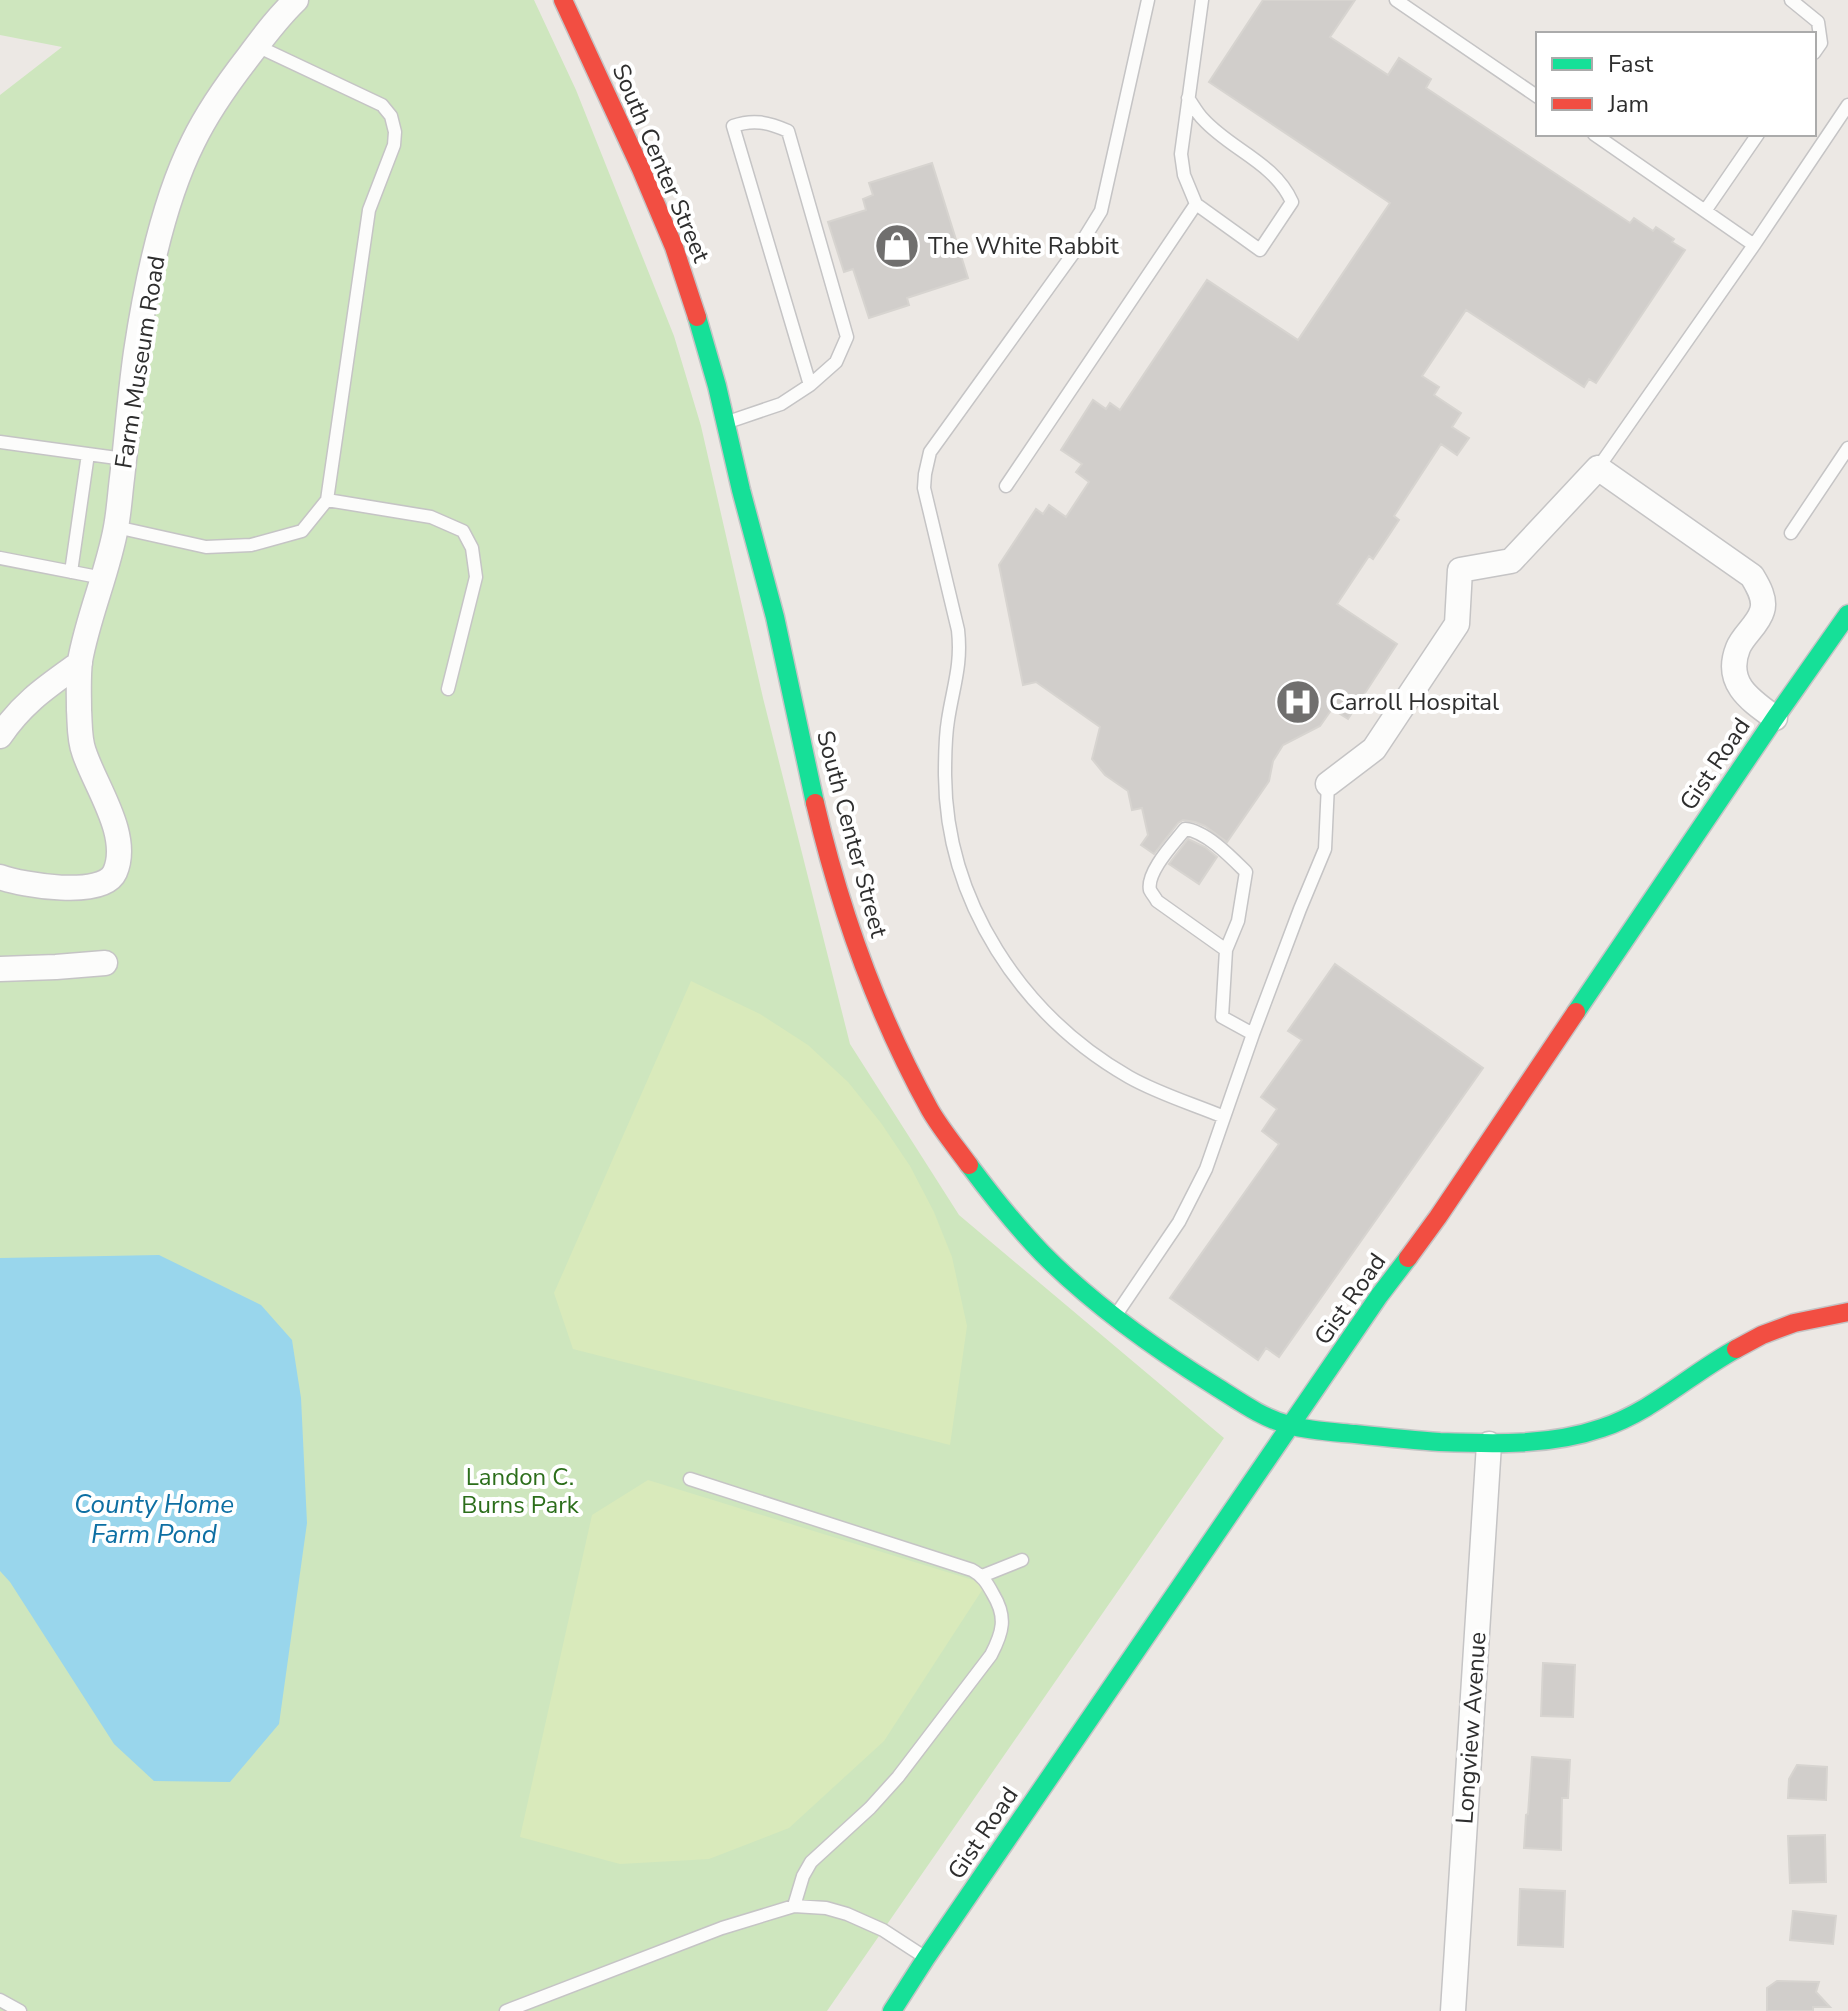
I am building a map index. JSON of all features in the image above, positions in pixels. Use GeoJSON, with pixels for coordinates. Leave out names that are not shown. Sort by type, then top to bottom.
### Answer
{"type":"FeatureCollection","features":[{"type":"Feature","properties":{"kind":"street","name":"Farm Museum Road"},"geometry":{"type":"LineString","coordinates":[[0,877],[46,886],[82,888],[96,886],[115,874],[119,851],[114,825],[83,749],[79,713],[80,663],[116,527],[136,351],[160,234],[181,168],[210,111],[271,27],[296,0]]}},
{"type":"Feature","properties":{"kind":"street","name":"South Center Street"},"geometry":{"type":"LineString","coordinates":[[563,0],[674,247],[717,386],[840,897],[883,1015],[932,1113],[1015,1224],[1045,1256],[1114,1317],[1194,1373],[1267,1418],[1291,1426],[1329,1432],[1424,1441],[1489,1444],[1535,1442],[1617,1423],[1659,1401],[1710,1363],[1762,1335],[1794,1323],[1848,1312]]}},
{"type":"Feature","properties":{"kind":"street"},"geometry":{"type":"LineString","coordinates":[[1328,784],[1374,749],[1457,624],[1460,570],[1511,561],[1598,468],[1752,576],[1763,602],[1762,612],[1738,647],[1734,667],[1739,685],[1749,699],[1775,718]]}},
{"type":"Feature","properties":{"kind":"street","name":"Gist Road"},"geometry":{"type":"LineString","coordinates":[[892,2011],[1848,614]]}},
{"type":"Feature","properties":{"kind":"street"},"geometry":{"type":"LineString","coordinates":[[0,736],[10,720],[32,698],[80,663]]}},
{"type":"Feature","properties":{"kind":"street"},"geometry":{"type":"LineString","coordinates":[[0,969],[105,963]]}},
{"type":"Feature","properties":{"kind":"street","name":"Longview Avenue"},"geometry":{"type":"LineString","coordinates":[[1453,2011],[1489,1444]]}},
{"type":"Feature","properties":{"kind":"lane"},"geometry":{"type":"LineString","coordinates":[[1148,0],[1101,211],[930,452],[924,488],[960,650],[946,737],[948,812],[959,864],[983,926],[998,954],[1037,1004],[1065,1032],[1132,1078],[1224,1117]]}},
{"type":"Feature","properties":{"kind":"lane"},"geometry":{"type":"LineString","coordinates":[[1188,98],[1203,120],[1270,170],[1286,187],[1292,202],[1260,250],[1196,204],[1184,175],[1181,154],[1188,98],[1202,0]]}},
{"type":"Feature","properties":{"kind":"lane"},"geometry":{"type":"LineString","coordinates":[[1396,0],[1536,96]]}},
{"type":"Feature","properties":{"kind":"lane"},"geometry":{"type":"LineString","coordinates":[[1791,0],[1818,22],[1821,43],[1816,50]]}},
{"type":"Feature","properties":{"kind":"lane"},"geometry":{"type":"LineString","coordinates":[[116,527],[206,547],[251,545],[302,531],[327,500],[369,210],[394,145],[395,132],[391,116],[382,105],[257,46]]}},
{"type":"Feature","properties":{"kind":"lane"},"geometry":{"type":"LineString","coordinates":[[1598,468],[1848,105]]}},
{"type":"Feature","properties":{"kind":"lane"},"geometry":{"type":"LineString","coordinates":[[725,423],[781,404],[810,385],[836,362],[847,337],[788,131],[773,124],[747,121],[733,126],[810,385]]}},
{"type":"Feature","properties":{"kind":"lane"},"geometry":{"type":"LineString","coordinates":[[1597,136],[1754,245]]}},
{"type":"Feature","properties":{"kind":"lane"},"geometry":{"type":"LineString","coordinates":[[1705,211],[1757,136]]}},
{"type":"Feature","properties":{"kind":"lane"},"geometry":{"type":"LineString","coordinates":[[1006,486],[1196,204]]}},
{"type":"Feature","properties":{"kind":"lane"},"geometry":{"type":"LineString","coordinates":[[0,442],[124,459]]}},
{"type":"Feature","properties":{"kind":"lane"},"geometry":{"type":"LineString","coordinates":[[1791,533],[1848,448]]}},
{"type":"Feature","properties":{"kind":"lane"},"geometry":{"type":"LineString","coordinates":[[71,572],[88,454]]}},
{"type":"Feature","properties":{"kind":"lane"},"geometry":{"type":"LineString","coordinates":[[327,500],[431,517],[463,531],[472,548],[476,577],[448,689]]}},
{"type":"Feature","properties":{"kind":"lane"},"geometry":{"type":"LineString","coordinates":[[0,558],[103,578]]}},
{"type":"Feature","properties":{"kind":"lane"},"geometry":{"type":"LineString","coordinates":[[1114,1317],[1179,1222],[1197,1189],[1325,849],[1328,784]]}},
{"type":"Feature","properties":{"kind":"lane"},"geometry":{"type":"LineString","coordinates":[[1226,950],[1157,901],[1150,889],[1151,876],[1185,829],[1196,830],[1246,872],[1238,921],[1226,950],[1222,1017],[1253,1034]]}},
{"type":"Feature","properties":{"kind":"lane"},"geometry":{"type":"LineString","coordinates":[[690,1479],[972,1570],[982,1576],[998,1603],[1003,1619],[1000,1637],[991,1655],[879,1798],[811,1862],[803,1876],[794,1906]]}},
{"type":"Feature","properties":{"kind":"lane"},"geometry":{"type":"LineString","coordinates":[[982,1576],[1022,1560]]}},
{"type":"Feature","properties":{"kind":"lane"},"geometry":{"type":"LineString","coordinates":[[506,2011],[722,1928],[794,1906],[826,1908],[847,1914],[883,1930],[926,1958]]}},
{"type":"Feature","properties":{"kind":"lane"},"geometry":{"type":"LineString","coordinates":[[0,2000],[20,2011]]}},
{"type":"Feature","properties":{"kind":"green space","name":"Landon C. Burns Park"},"geometry":{"type":"Polygon","coordinates":[[[0,0],[534,0],[576,90],[674,336],[701,426],[763,698],[850,1044],[959,1215],[1224,1438],[827,2011],[0,2011],[0,95],[62,47],[0,35],[0,0]]]}},
{"type":"Feature","properties":{"kind":"green space"},"geometry":{"type":"Polygon","coordinates":[[[691,981],[760,1014],[808,1045],[848,1082],[910,1166],[934,1212],[952,1257],[967,1326],[950,1445],[573,1349],[554,1293],[691,981]]]}},
{"type":"Feature","properties":{"kind":"green space"},"geometry":{"type":"Polygon","coordinates":[[[648,1480],[986,1584],[884,1741],[789,1828],[709,1859],[620,1864],[520,1837],[592,1515],[648,1480]]]}},
{"type":"Feature","properties":{"kind":"water","name":"County Home Farm Pond"},"geometry":{"type":"Polygon","coordinates":[[[159,1255],[261,1305],[292,1340],[301,1398],[307,1523],[279,1724],[230,1782],[154,1781],[114,1744],[0,1571],[0,1258],[159,1255]]]}},
{"type":"Feature","properties":{"kind":"building"},"geometry":{"type":"Polygon","coordinates":[[[1263,0],[1355,0],[1330,37],[1388,75],[1399,58],[1431,79],[1426,88],[1630,223],[1634,218],[1653,231],[1656,227],[1685,250],[1596,383],[1589,379],[1584,387],[1466,310],[1422,376],[1439,387],[1434,395],[1461,413],[1452,427],[1469,438],[1457,455],[1441,444],[1394,516],[1399,520],[1373,559],[1369,556],[1337,604],[1397,644],[1348,719],[1332,709],[1320,726],[1283,745],[1273,761],[1269,781],[1227,842],[1205,826],[1183,820],[1154,854],[1141,845],[1148,835],[1142,808],[1132,810],[1128,791],[1105,775],[1092,759],[1100,727],[1036,682],[1023,685],[999,565],[1036,509],[1043,514],[1049,505],[1066,517],[1089,482],[1076,472],[1082,464],[1061,450],[1093,400],[1106,409],[1110,403],[1120,410],[1207,280],[1298,340],[1390,203],[1209,82],[1263,0]]]}},
{"type":"Feature","properties":{"kind":"building","name":"The White Rabbit"},"geometry":{"type":"Polygon","coordinates":[[[932,163],[968,278],[907,298],[909,305],[869,318],[853,269],[844,272],[828,222],[866,210],[863,199],[873,195],[869,183],[932,163]]]}},
{"type":"Feature","properties":{"kind":"building"},"geometry":{"type":"Polygon","coordinates":[[[1188,839],[1217,857],[1199,884],[1169,864],[1188,839]]]}},
{"type":"Feature","properties":{"kind":"building"},"geometry":{"type":"Polygon","coordinates":[[[1335,964],[1483,1068],[1279,1357],[1266,1348],[1258,1360],[1170,1298],[1279,1144],[1262,1131],[1277,1109],[1261,1097],[1302,1040],[1288,1031],[1335,964]]]}},
{"type":"Feature","properties":{"kind":"building"},"geometry":{"type":"Polygon","coordinates":[[[1543,1663],[1575,1665],[1573,1717],[1541,1716],[1543,1663]]]}},
{"type":"Feature","properties":{"kind":"building"},"geometry":{"type":"Polygon","coordinates":[[[1532,1757],[1570,1760],[1568,1798],[1562,1798],[1561,1850],[1524,1848],[1532,1757]]]}},
{"type":"Feature","properties":{"kind":"building"},"geometry":{"type":"Polygon","coordinates":[[[1797,1765],[1827,1767],[1826,1800],[1788,1798],[1789,1779],[1797,1765]]]}},
{"type":"Feature","properties":{"kind":"building"},"geometry":{"type":"Polygon","coordinates":[[[1825,1835],[1826,1882],[1790,1883],[1788,1836],[1825,1835]]]}},
{"type":"Feature","properties":{"kind":"building"},"geometry":{"type":"Polygon","coordinates":[[[1520,1889],[1565,1891],[1563,1947],[1518,1945],[1520,1889]]]}},
{"type":"Feature","properties":{"kind":"building"},"geometry":{"type":"Polygon","coordinates":[[[1793,1911],[1836,1916],[1833,1944],[1790,1940],[1793,1911]]]}},
{"type":"Feature","properties":{"kind":"building"},"geometry":{"type":"Polygon","coordinates":[[[1777,1981],[1819,1982],[1816,1992],[1830,2007],[1813,2007],[1813,2011],[1767,2011],[1767,1988],[1777,1981]]]}},
{"type":"Feature","properties":{"kind":"traffic: fast"},"geometry":{"type":"LineString","coordinates":[[697,317],[775,617],[815,803]]}},
{"type":"Feature","properties":{"kind":"traffic: fast"},"geometry":{"type":"LineString","coordinates":[[1576,1012],[1848,614]]}},
{"type":"Feature","properties":{"kind":"traffic: fast"},"geometry":{"type":"LineString","coordinates":[[969,1165],[1032,1243],[1103,1308],[1242,1403],[1269,1418],[1297,1427],[1440,1442],[1501,1443],[1562,1438],[1621,1421],[1736,1349]]}},
{"type":"Feature","properties":{"kind":"traffic: fast"},"geometry":{"type":"LineString","coordinates":[[892,2011],[1379,1296],[1408,1258]]}},
{"type":"Feature","properties":{"kind":"traffic: jam"},"geometry":{"type":"LineString","coordinates":[[563,0],[674,247],[697,317]]}},
{"type":"Feature","properties":{"kind":"traffic: jam"},"geometry":{"type":"LineString","coordinates":[[815,803],[848,922],[893,1037],[930,1110],[969,1165]]}},
{"type":"Feature","properties":{"kind":"traffic: jam"},"geometry":{"type":"LineString","coordinates":[[1408,1258],[1576,1012]]}},
{"type":"Feature","properties":{"kind":"traffic: jam"},"geometry":{"type":"LineString","coordinates":[[1736,1349],[1794,1323],[1848,1312]]}},
{"type":"Feature","properties":{"kind":"place","name":"The White Rabbit"},"geometry":{"type":"Point","coordinates":[897,246]}},
{"type":"Feature","properties":{"kind":"place","name":"Carroll Hospital"},"geometry":{"type":"Point","coordinates":[1298,702]}}]}
